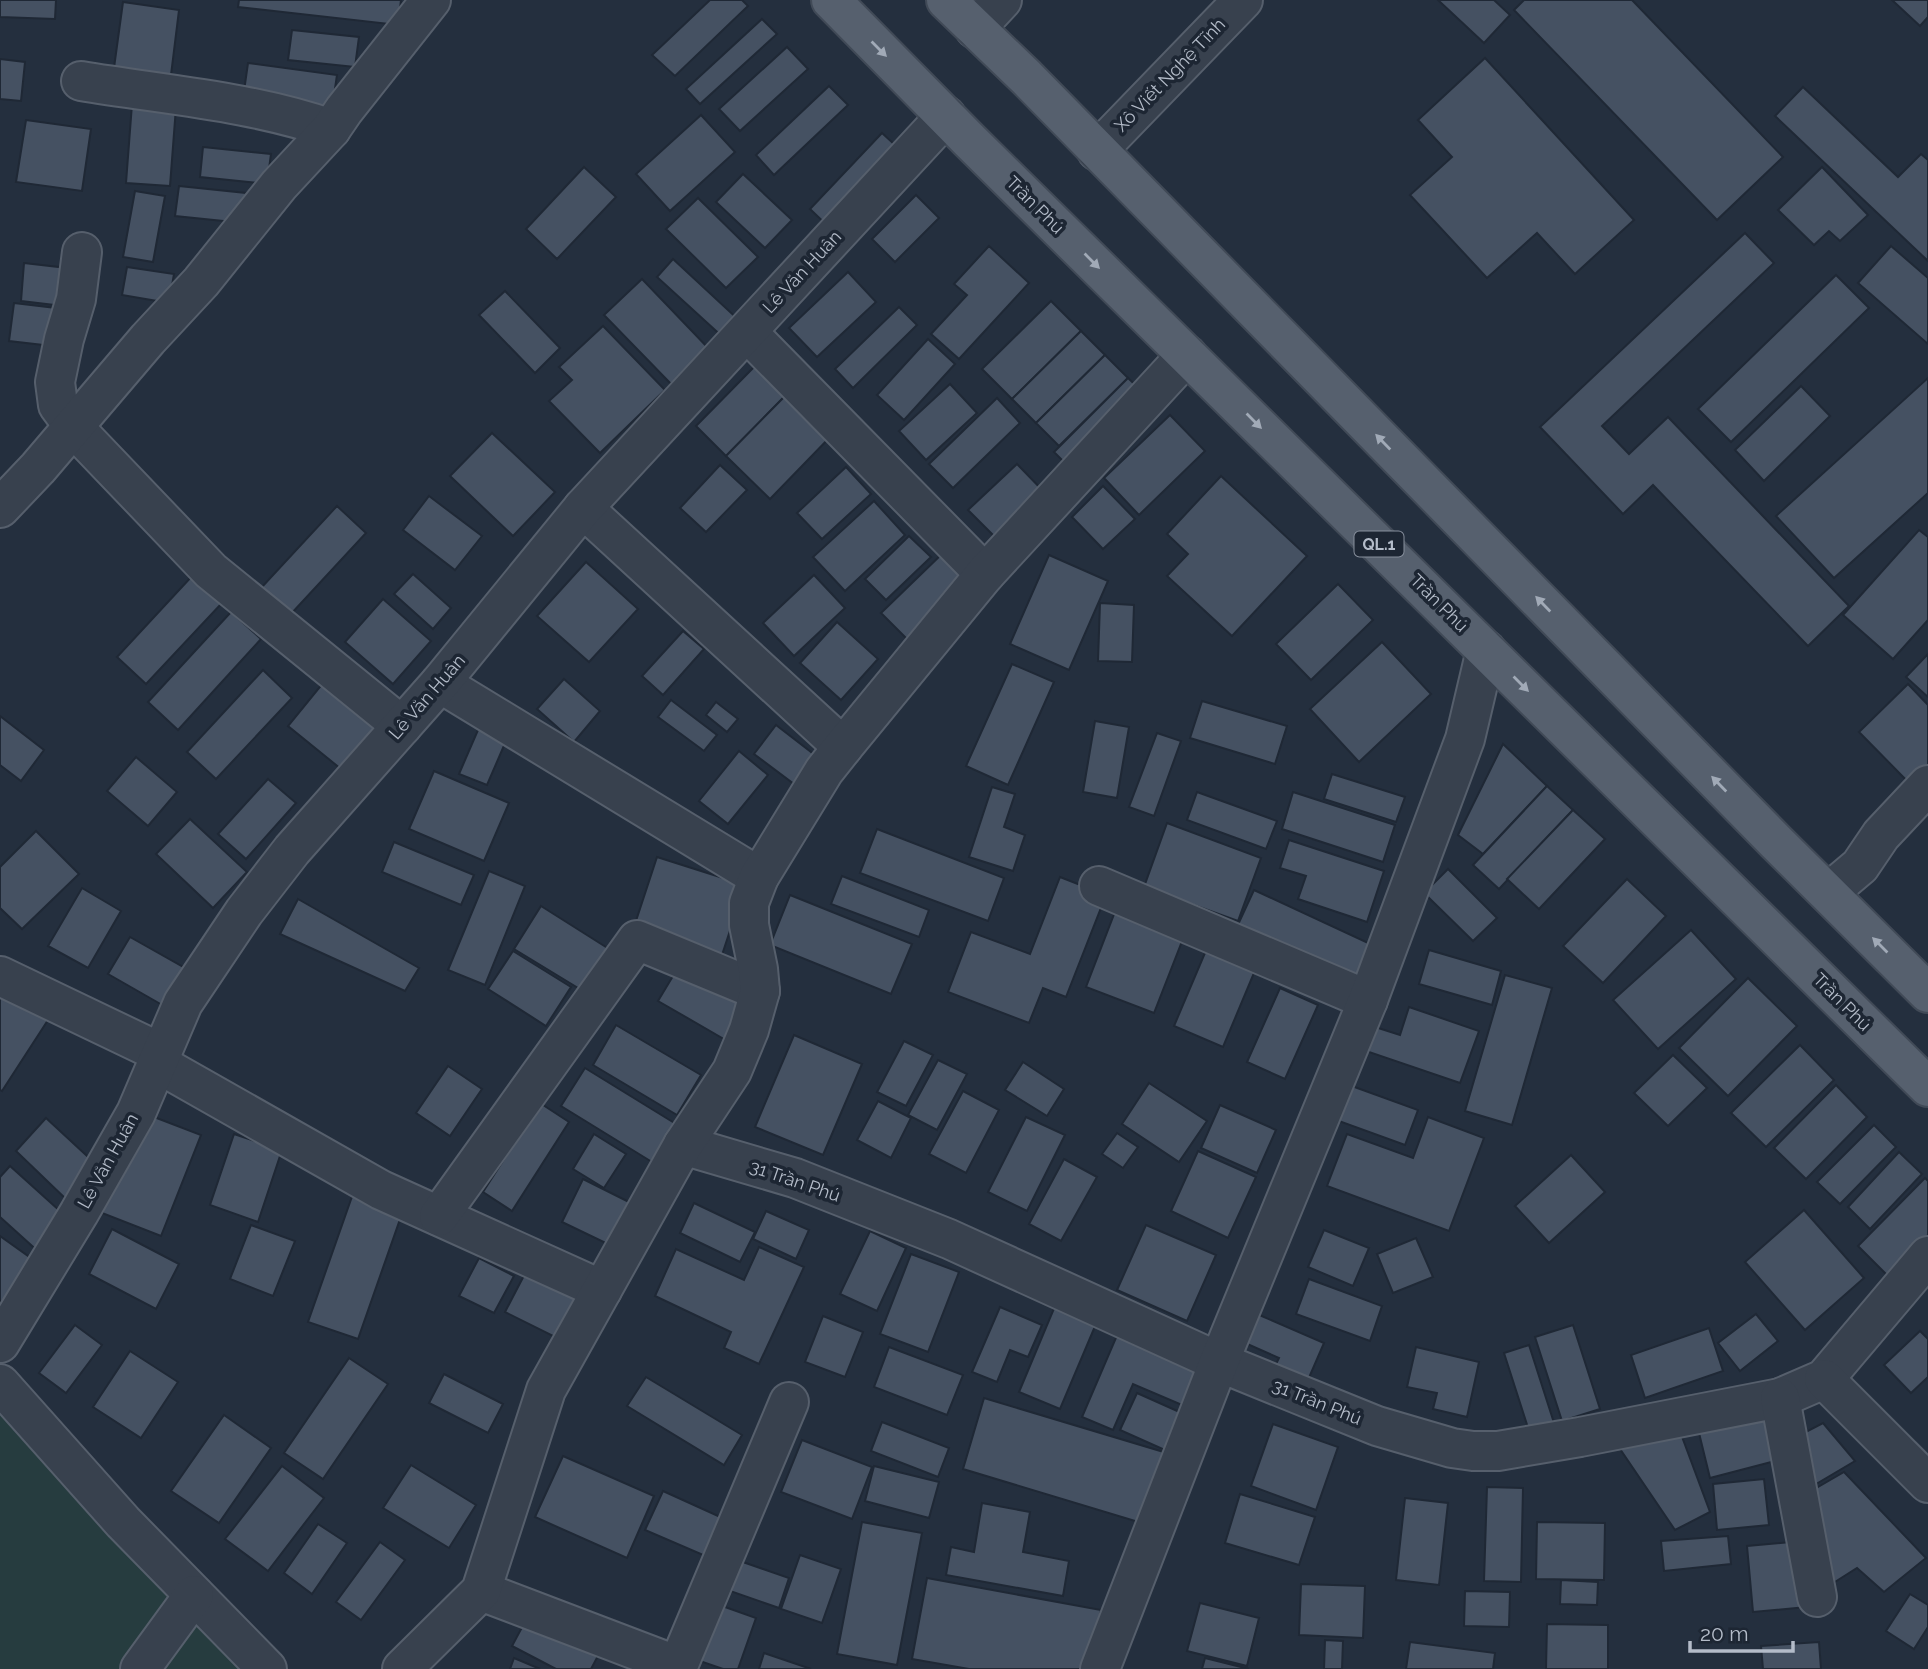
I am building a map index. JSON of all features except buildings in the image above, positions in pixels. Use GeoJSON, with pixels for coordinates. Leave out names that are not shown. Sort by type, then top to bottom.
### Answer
{"type":"FeatureCollection","features":[{"type":"Feature","properties":{"kind":"main road","name":"Trần Phú"},"geometry":{"type":"LineString","coordinates":[[831,0],[1928,1087]]}},
{"type":"Feature","properties":{"kind":"main road"},"geometry":{"type":"LineString","coordinates":[[946,0],[1026,77],[1928,993]]}},
{"type":"Feature","properties":{"kind":"street"},"geometry":{"type":"LineString","coordinates":[[0,508],[38,468],[84,438],[148,340],[201,282],[279,185],[331,129],[431,0]]}},
{"type":"Feature","properties":{"kind":"street"},"geometry":{"type":"LineString","coordinates":[[975,29],[1002,0]]}},
{"type":"Feature","properties":{"kind":"street","name":"Xô Viết Nghệ Tĩnh"},"geometry":{"type":"LineString","coordinates":[[1097,151],[1242,0]]}},
{"type":"Feature","properties":{"kind":"street"},"geometry":{"type":"LineString","coordinates":[[81,81],[297,117],[331,129]]}},
{"type":"Feature","properties":{"kind":"street","name":"Lê Văn Huân"},"geometry":{"type":"LineString","coordinates":[[0,1343],[136,1113],[183,1003],[244,912],[292,850],[440,683],[583,508],[946,116]]}},
{"type":"Feature","properties":{"kind":"street"},"geometry":{"type":"LineString","coordinates":[[82,253],[76,299],[55,382],[58,405],[84,438],[211,571],[402,726]]}},
{"type":"Feature","properties":{"kind":"street"},"geometry":{"type":"LineString","coordinates":[[747,332],[985,574]]}},
{"type":"Feature","properties":{"kind":"street"},"geometry":{"type":"LineString","coordinates":[[401,1669],[481,1591],[546,1390],[683,1145],[732,1071],[749,1030],[760,991],[749,925],[749,903],[758,877],[824,771],[985,574],[1187,355]]}},
{"type":"Feature","properties":{"kind":"street"},"geometry":{"type":"LineString","coordinates":[[583,508],[843,747]]}},
{"type":"Feature","properties":{"kind":"street"},"geometry":{"type":"LineString","coordinates":[[1100,1669],[1219,1362],[1368,1000],[1465,739],[1486,650]]}},
{"type":"Feature","properties":{"kind":"street"},"geometry":{"type":"LineString","coordinates":[[440,683],[758,877]]}},
{"type":"Feature","properties":{"kind":"street"},"geometry":{"type":"LineString","coordinates":[[1828,893],[1860,866],[1881,835],[1928,785]]}},
{"type":"Feature","properties":{"kind":"street"},"geometry":{"type":"LineString","coordinates":[[1099,886],[1368,1000]]}},
{"type":"Feature","properties":{"kind":"street"},"geometry":{"type":"LineString","coordinates":[[439,1216],[638,940],[760,991]]}},
{"type":"Feature","properties":{"kind":"street"},"geometry":{"type":"LineString","coordinates":[[0,976],[159,1058],[380,1190],[602,1290]]}},
{"type":"Feature","properties":{"kind":"street","name":"31 Trần Phú"},"geometry":{"type":"LineString","coordinates":[[683,1145],[795,1178],[949,1239],[1219,1362],[1377,1426],[1452,1448],[1473,1451],[1498,1451],[1580,1437],[1780,1398],[1824,1380],[1928,1256]]}},
{"type":"Feature","properties":{"kind":"street"},"geometry":{"type":"LineString","coordinates":[[1824,1380],[1928,1483]]}},
{"type":"Feature","properties":{"kind":"street"},"geometry":{"type":"LineString","coordinates":[[0,1384],[123,1522],[267,1669]]}},
{"type":"Feature","properties":{"kind":"street"},"geometry":{"type":"LineString","coordinates":[[1780,1398],[1817,1597]]}},
{"type":"Feature","properties":{"kind":"street"},"geometry":{"type":"LineString","coordinates":[[481,1591],[678,1666],[789,1402]]}},
{"type":"Feature","properties":{"kind":"street"},"geometry":{"type":"LineString","coordinates":[[141,1669],[194,1595]]}},
{"type":"Feature","properties":{"kind":"green space"},"geometry":{"type":"Polygon","coordinates":[[[0,1412],[243,1669],[0,1669],[0,1412]]]}}]}
